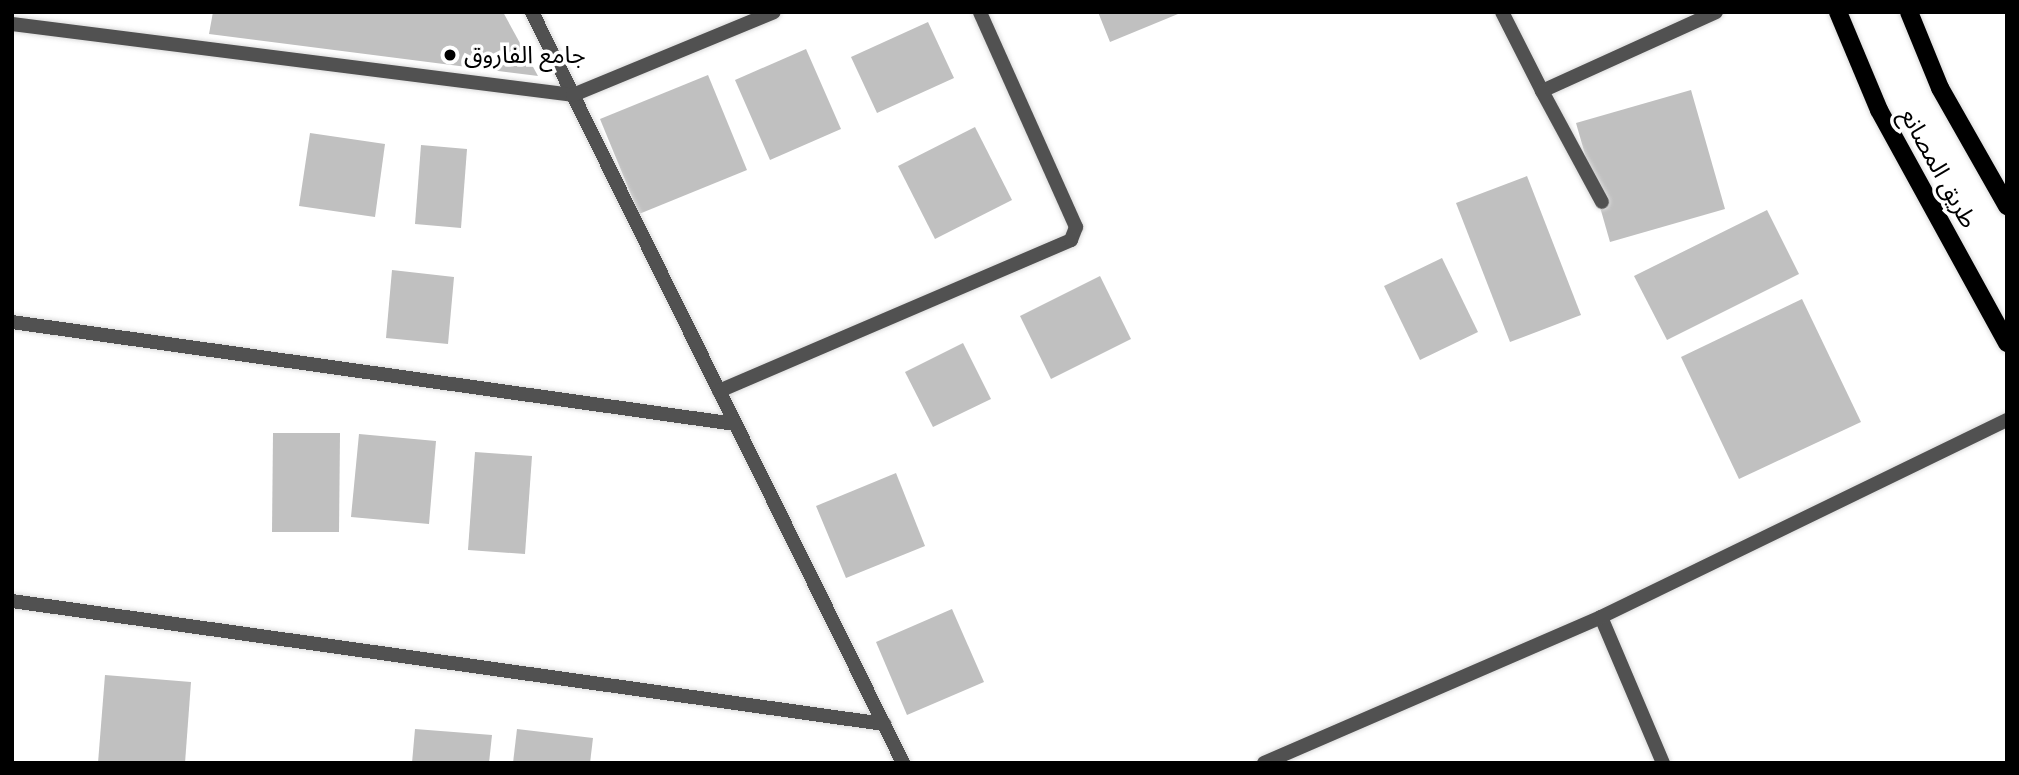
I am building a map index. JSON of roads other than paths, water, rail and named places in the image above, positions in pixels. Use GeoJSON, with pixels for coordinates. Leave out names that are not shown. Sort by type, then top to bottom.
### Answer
{"type":"FeatureCollection","features":[{"type":"Feature","properties":{"kind":"main road","name":"طريق المصانع"},"geometry":{"type":"LineString","coordinates":[[1838,12],[1879,110],[2007,343]]}},
{"type":"Feature","properties":{"kind":"main road","name":"طريق المصانع"},"geometry":{"type":"LineString","coordinates":[[1909,12],[1940,88],[2007,206]]}},
{"type":"Feature","properties":{"kind":"street"},"geometry":{"type":"LineString","coordinates":[[532,12],[903,763]]}},
{"type":"Feature","properties":{"kind":"street"},"geometry":{"type":"LineString","coordinates":[[12,24],[573,95],[774,12]]}},
{"type":"Feature","properties":{"kind":"street"},"geometry":{"type":"LineString","coordinates":[[719,391],[1070,240],[1076,228],[981,12]]}},
{"type":"Feature","properties":{"kind":"street"},"geometry":{"type":"LineString","coordinates":[[1502,12],[1602,202]]}},
{"type":"Feature","properties":{"kind":"street"},"geometry":{"type":"LineString","coordinates":[[1542,91],[1716,12]]}},
{"type":"Feature","properties":{"kind":"street"},"geometry":{"type":"LineString","coordinates":[[12,322],[735,424]]}},
{"type":"Feature","properties":{"kind":"street"},"geometry":{"type":"LineString","coordinates":[[1264,763],[1601,617],[2007,420]]}},
{"type":"Feature","properties":{"kind":"street"},"geometry":{"type":"LineString","coordinates":[[12,601],[884,724]]}},
{"type":"Feature","properties":{"kind":"street"},"geometry":{"type":"LineString","coordinates":[[1601,617],[1663,763]]}},
{"type":"Feature","properties":{"kind":"place","name":"جامع الفاروق"},"geometry":{"type":"Point","coordinates":[450,55]}}]}
